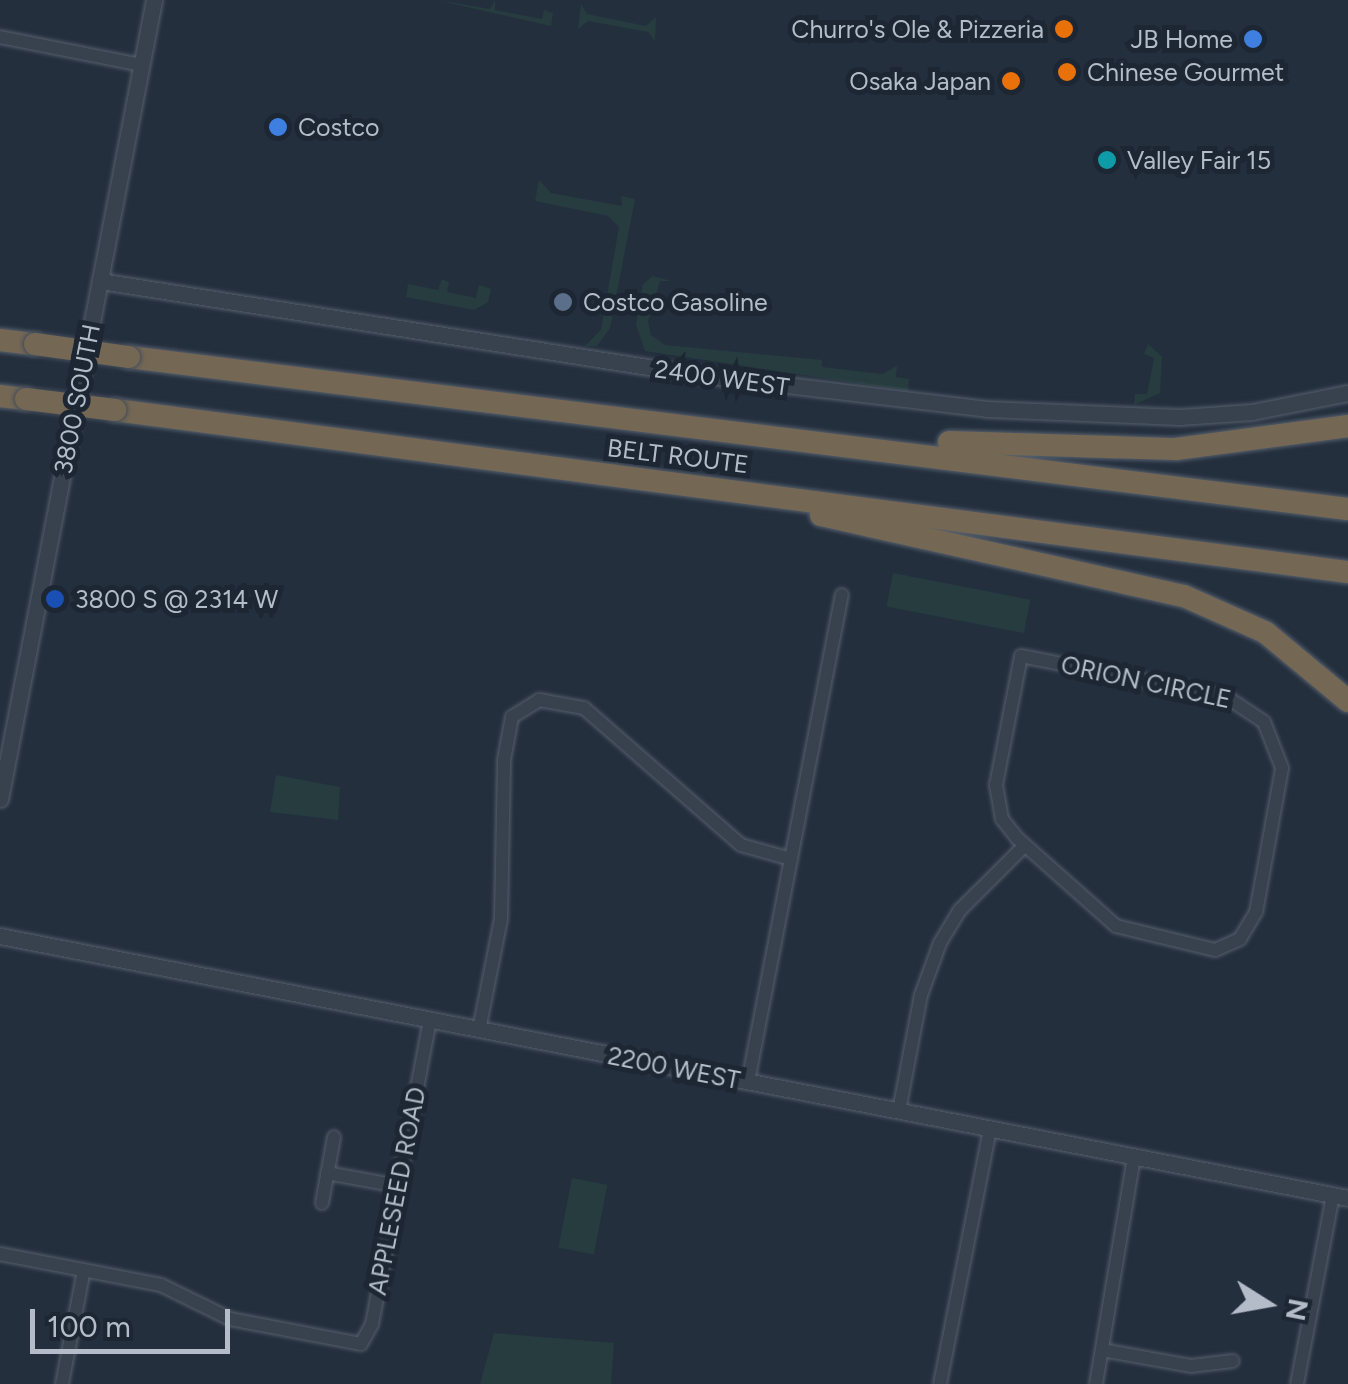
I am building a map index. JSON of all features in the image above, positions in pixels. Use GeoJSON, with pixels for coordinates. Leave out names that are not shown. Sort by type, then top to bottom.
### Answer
{"type":"FeatureCollection","features":[{"type":"Feature","properties":{"kind":"highway","name":"BELT ROUTE"},"geometry":{"type":"LineString","coordinates":[[0,340],[658,418],[1348,508]]}},
{"type":"Feature","properties":{"kind":"highway","name":"BELT ROUTE"},"geometry":{"type":"LineString","coordinates":[[0,396],[1348,572]]}},
{"type":"Feature","properties":{"kind":"highway"},"geometry":{"type":"LineString","coordinates":[[658,418],[1137,450],[1247,444],[1348,426]]}},
{"type":"Feature","properties":{"kind":"highway"},"geometry":{"type":"LineString","coordinates":[[681,484],[1184,596],[1265,632],[1348,702]]}},
{"type":"Feature","properties":{"kind":"street","name":"3800 SOUTH"},"geometry":{"type":"LineString","coordinates":[[0,799],[154,0]]}},
{"type":"Feature","properties":{"kind":"street"},"geometry":{"type":"LineString","coordinates":[[0,37],[142,65]]}},
{"type":"Feature","properties":{"kind":"street","name":"2400 WEST"},"geometry":{"type":"LineString","coordinates":[[100,281],[686,373],[987,410],[1180,417],[1252,412],[1348,393]]}},
{"type":"Feature","properties":{"kind":"street"},"geometry":{"type":"LineString","coordinates":[[748,1082],[842,595]]}},
{"type":"Feature","properties":{"kind":"street","name":"ORION CIRCLE"},"geometry":{"type":"LineString","coordinates":[[1020,656],[1240,702],[1273,734],[1282,768],[1256,912],[1240,939],[1223,948],[1116,926],[1024,846],[996,802],[1020,656]]}},
{"type":"Feature","properties":{"kind":"street"},"geometry":{"type":"LineString","coordinates":[[479,1030],[501,919],[504,760],[512,718],[539,700],[584,708],[741,844],[791,859]]}},
{"type":"Feature","properties":{"kind":"street"},"geometry":{"type":"LineString","coordinates":[[899,1111],[933,957],[960,910],[1024,846]]}},
{"type":"Feature","properties":{"kind":"street","name":"2200 WEST"},"geometry":{"type":"LineString","coordinates":[[0,936],[1341,1197]]}},
{"type":"Feature","properties":{"kind":"street","name":"APPLESEED ROAD"},"geometry":{"type":"LineString","coordinates":[[0,1254],[161,1285],[230,1319],[361,1344],[372,1324],[430,1021]]}},
{"type":"Feature","properties":{"kind":"street"},"geometry":{"type":"LineString","coordinates":[[940,1384],[990,1129]]}},
{"type":"Feature","properties":{"kind":"street"},"geometry":{"type":"LineString","coordinates":[[322,1202],[334,1137]]}},
{"type":"Feature","properties":{"kind":"street"},"geometry":{"type":"LineString","coordinates":[[1096,1384],[1134,1157]]}},
{"type":"Feature","properties":{"kind":"street"},"geometry":{"type":"LineString","coordinates":[[328,1173],[398,1186]]}},
{"type":"Feature","properties":{"kind":"street"},"geometry":{"type":"LineString","coordinates":[[1297,1384],[1341,1197]]}},
{"type":"Feature","properties":{"kind":"street"},"geometry":{"type":"LineString","coordinates":[[62,1384],[84,1270]]}},
{"type":"Feature","properties":{"kind":"street"},"geometry":{"type":"LineString","coordinates":[[1102,1350],[1191,1366],[1232,1361]]}},
{"type":"Feature","properties":{"kind":"green space"},"geometry":{"type":"Polygon","coordinates":[[[436,0],[490,9],[495,0],[495,10],[542,19],[544,10],[553,13],[551,26],[436,0]]]}},
{"type":"Feature","properties":{"kind":"green space"},"geometry":{"type":"Polygon","coordinates":[[[581,4],[587,14],[646,26],[656,17],[655,41],[648,32],[588,21],[578,29],[581,4]]]}},
{"type":"Feature","properties":{"kind":"green space"},"geometry":{"type":"Polygon","coordinates":[[[539,180],[551,193],[622,206],[621,196],[635,199],[610,328],[597,346],[585,346],[601,330],[619,227],[608,216],[535,201],[539,180]]]}},
{"type":"Feature","properties":{"kind":"green space"},"geometry":{"type":"Polygon","coordinates":[[[653,276],[671,281],[660,281],[648,321],[651,335],[665,345],[822,360],[822,367],[882,374],[897,366],[896,377],[909,379],[908,391],[645,351],[636,325],[643,284],[653,276]]]}},
{"type":"Feature","properties":{"kind":"green space"},"geometry":{"type":"Polygon","coordinates":[[[442,279],[449,282],[447,292],[476,298],[479,285],[491,289],[488,302],[474,310],[406,297],[408,284],[438,290],[442,279]]]}},
{"type":"Feature","properties":{"kind":"green space"},"geometry":{"type":"Polygon","coordinates":[[[1148,344],[1162,357],[1160,393],[1134,405],[1135,394],[1147,394],[1154,358],[1144,354],[1148,344]]]}},
{"type":"Feature","properties":{"kind":"green space"},"geometry":{"type":"Polygon","coordinates":[[[893,573],[1030,600],[1024,633],[887,606],[893,573]]]}},
{"type":"Feature","properties":{"kind":"green space"},"geometry":{"type":"Polygon","coordinates":[[[276,775],[340,787],[338,820],[270,812],[276,775]]]}},
{"type":"Feature","properties":{"kind":"green space"},"geometry":{"type":"Polygon","coordinates":[[[572,1178],[607,1185],[594,1255],[558,1248],[572,1178]]]}},
{"type":"Feature","properties":{"kind":"green space"},"geometry":{"type":"Polygon","coordinates":[[[494,1333],[614,1343],[611,1384],[480,1384],[494,1333]]]}},
{"type":"Feature","properties":{"kind":"place","name":"Churro's Ole & Pizzeria"},"geometry":{"type":"Point","coordinates":[1064,29]}},
{"type":"Feature","properties":{"kind":"place","name":"JB Home"},"geometry":{"type":"Point","coordinates":[1253,39]}},
{"type":"Feature","properties":{"kind":"place","name":"Chinese Gourmet"},"geometry":{"type":"Point","coordinates":[1067,72]}},
{"type":"Feature","properties":{"kind":"place","name":"Osaka Japan"},"geometry":{"type":"Point","coordinates":[1011,81]}},
{"type":"Feature","properties":{"kind":"place","name":"Costco"},"geometry":{"type":"Point","coordinates":[278,127]}},
{"type":"Feature","properties":{"kind":"place","name":"Valley Fair 15"},"geometry":{"type":"Point","coordinates":[1107,160]}},
{"type":"Feature","properties":{"kind":"place","name":"Costco Gasoline"},"geometry":{"type":"Point","coordinates":[563,302]}},
{"type":"Feature","properties":{"kind":"place","name":"3800 S @ 2314 W"},"geometry":{"type":"Point","coordinates":[55,599]}}]}
